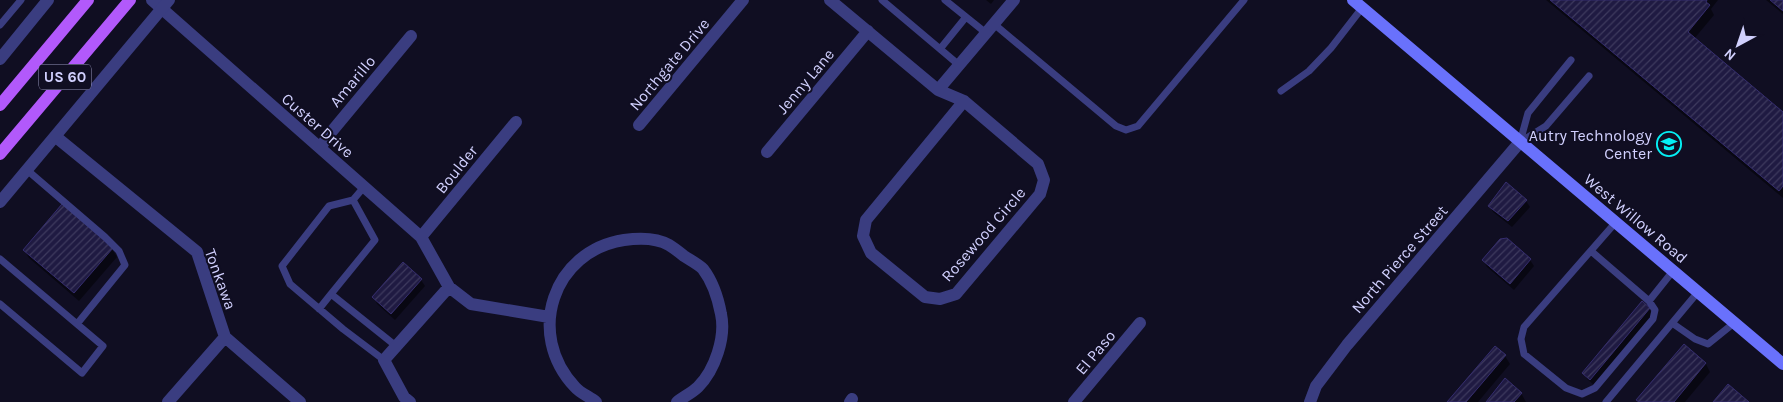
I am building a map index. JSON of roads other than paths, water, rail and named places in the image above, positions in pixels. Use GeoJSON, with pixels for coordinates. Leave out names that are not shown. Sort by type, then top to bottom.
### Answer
{"type":"FeatureCollection","features":[{"type":"Feature","properties":{"kind":"main road","name":"US 60"},"geometry":{"type":"LineString","coordinates":[[0,105],[88,0]]}},
{"type":"Feature","properties":{"kind":"main road","name":"US 60"},"geometry":{"type":"LineString","coordinates":[[0,154],[130,0]]}},
{"type":"Feature","properties":{"kind":"main road","name":"West Willow Road"},"geometry":{"type":"LineString","coordinates":[[1358,4],[1783,364]]}},
{"type":"Feature","properties":{"kind":"street"},"geometry":{"type":"LineString","coordinates":[[0,59],[48,0]]}},
{"type":"Feature","properties":{"kind":"street","name":"Custer Drive"},"geometry":{"type":"LineString","coordinates":[[152,0],[166,4],[320,148],[421,237],[449,287],[471,304],[549,317]]}},
{"type":"Feature","properties":{"kind":"street","name":"Northgate Drive"},"geometry":{"type":"LineString","coordinates":[[639,125],[742,0]]}},
{"type":"Feature","properties":{"kind":"street"},"geometry":{"type":"LineString","coordinates":[[830,0],[938,90],[964,101]]}},
{"type":"Feature","properties":{"kind":"street"},"geometry":{"type":"LineString","coordinates":[[938,90],[1014,0]]}},
{"type":"Feature","properties":{"kind":"street"},"geometry":{"type":"LineString","coordinates":[[0,202],[166,4]]}},
{"type":"Feature","properties":{"kind":"street","name":"Jenny Lane"},"geometry":{"type":"LineString","coordinates":[[767,152],[868,31]]}},
{"type":"Feature","properties":{"kind":"street","name":"Amarillo"},"geometry":{"type":"LineString","coordinates":[[320,148],[411,36]]}},
{"type":"Feature","properties":{"kind":"street","name":"Rosewood Circle"},"geometry":{"type":"LineString","coordinates":[[964,101],[1038,164],[1044,180],[1040,194],[956,294],[940,299],[925,297],[871,253],[863,236],[866,220],[964,101]]}},
{"type":"Feature","properties":{"kind":"street","name":"Boulder"},"geometry":{"type":"LineString","coordinates":[[421,237],[516,122]]}},
{"type":"Feature","properties":{"kind":"street","name":"Tonkawa"},"geometry":{"type":"LineString","coordinates":[[56,137],[197,252],[225,337]]}},
{"type":"Feature","properties":{"kind":"street","name":"North Pierce Street"},"geometry":{"type":"LineString","coordinates":[[1310,402],[1316,386],[1347,345],[1520,142]]}},
{"type":"Feature","properties":{"kind":"street"},"geometry":{"type":"LineString","coordinates":[[596,402],[575,388],[557,363],[549,334],[549,317],[552,303],[561,280],[581,257],[608,242],[638,238],[667,244],[702,268],[718,294],[724,324],[716,362],[698,387],[677,402]]}},
{"type":"Feature","properties":{"kind":"street"},"geometry":{"type":"LineString","coordinates":[[410,402],[404,397],[384,360],[449,287]]}},
{"type":"Feature","properties":{"kind":"street","name":"El Paso"},"geometry":{"type":"LineString","coordinates":[[1074,402],[1140,323]]}},
{"type":"Feature","properties":{"kind":"street"},"geometry":{"type":"LineString","coordinates":[[168,402],[225,337],[300,402]]}},
{"type":"Feature","properties":{"kind":"lane"},"geometry":{"type":"LineString","coordinates":[[0,25],[20,0]]}},
{"type":"Feature","properties":{"kind":"lane"},"geometry":{"type":"LineString","coordinates":[[882,0],[959,65]]}},
{"type":"Feature","properties":{"kind":"lane"},"geometry":{"type":"LineString","coordinates":[[945,0],[966,18],[990,29],[1116,126],[1126,130],[1138,126],[1244,0]]}},
{"type":"Feature","properties":{"kind":"lane"},"geometry":{"type":"LineString","coordinates":[[1281,91],[1309,72],[1331,48],[1358,4]]}},
{"type":"Feature","properties":{"kind":"lane"},"geometry":{"type":"LineString","coordinates":[[940,49],[966,18]]}},
{"type":"Feature","properties":{"kind":"lane"},"geometry":{"type":"LineString","coordinates":[[1520,142],[1528,113],[1571,60]]}},
{"type":"Feature","properties":{"kind":"lane"},"geometry":{"type":"LineString","coordinates":[[1520,142],[1546,126],[1589,76]]}},
{"type":"Feature","properties":{"kind":"lane"},"geometry":{"type":"LineString","coordinates":[[27,170],[105,237],[119,251],[125,265],[77,324]]}},
{"type":"Feature","properties":{"kind":"lane"},"geometry":{"type":"LineString","coordinates":[[364,187],[353,200],[329,206],[282,266],[290,284],[384,360]]}},
{"type":"Feature","properties":{"kind":"lane"},"geometry":{"type":"LineString","coordinates":[[319,309],[375,240],[353,200]]}},
{"type":"Feature","properties":{"kind":"lane"},"geometry":{"type":"LineString","coordinates":[[1591,251],[1650,301],[1655,310],[1653,319],[1596,388],[1582,394],[1566,388],[1524,354],[1521,339],[1524,327],[1616,222]]}},
{"type":"Feature","properties":{"kind":"lane"},"geometry":{"type":"LineString","coordinates":[[0,259],[103,346],[82,373],[0,304]]}},
{"type":"Feature","properties":{"kind":"lane"},"geometry":{"type":"LineString","coordinates":[[1650,301],[1674,271]]}},
{"type":"Feature","properties":{"kind":"lane"},"geometry":{"type":"LineString","coordinates":[[1606,402],[1698,292]]}},
{"type":"Feature","properties":{"kind":"lane"},"geometry":{"type":"LineString","coordinates":[[331,294],[396,346]]}},
{"type":"Feature","properties":{"kind":"lane"},"geometry":{"type":"LineString","coordinates":[[1672,323],[1695,339],[1708,344],[1734,323]]}},
{"type":"Feature","properties":{"kind":"place","name":"Autry Technology Center"},"geometry":{"type":"Point","coordinates":[1669,144]}}]}
